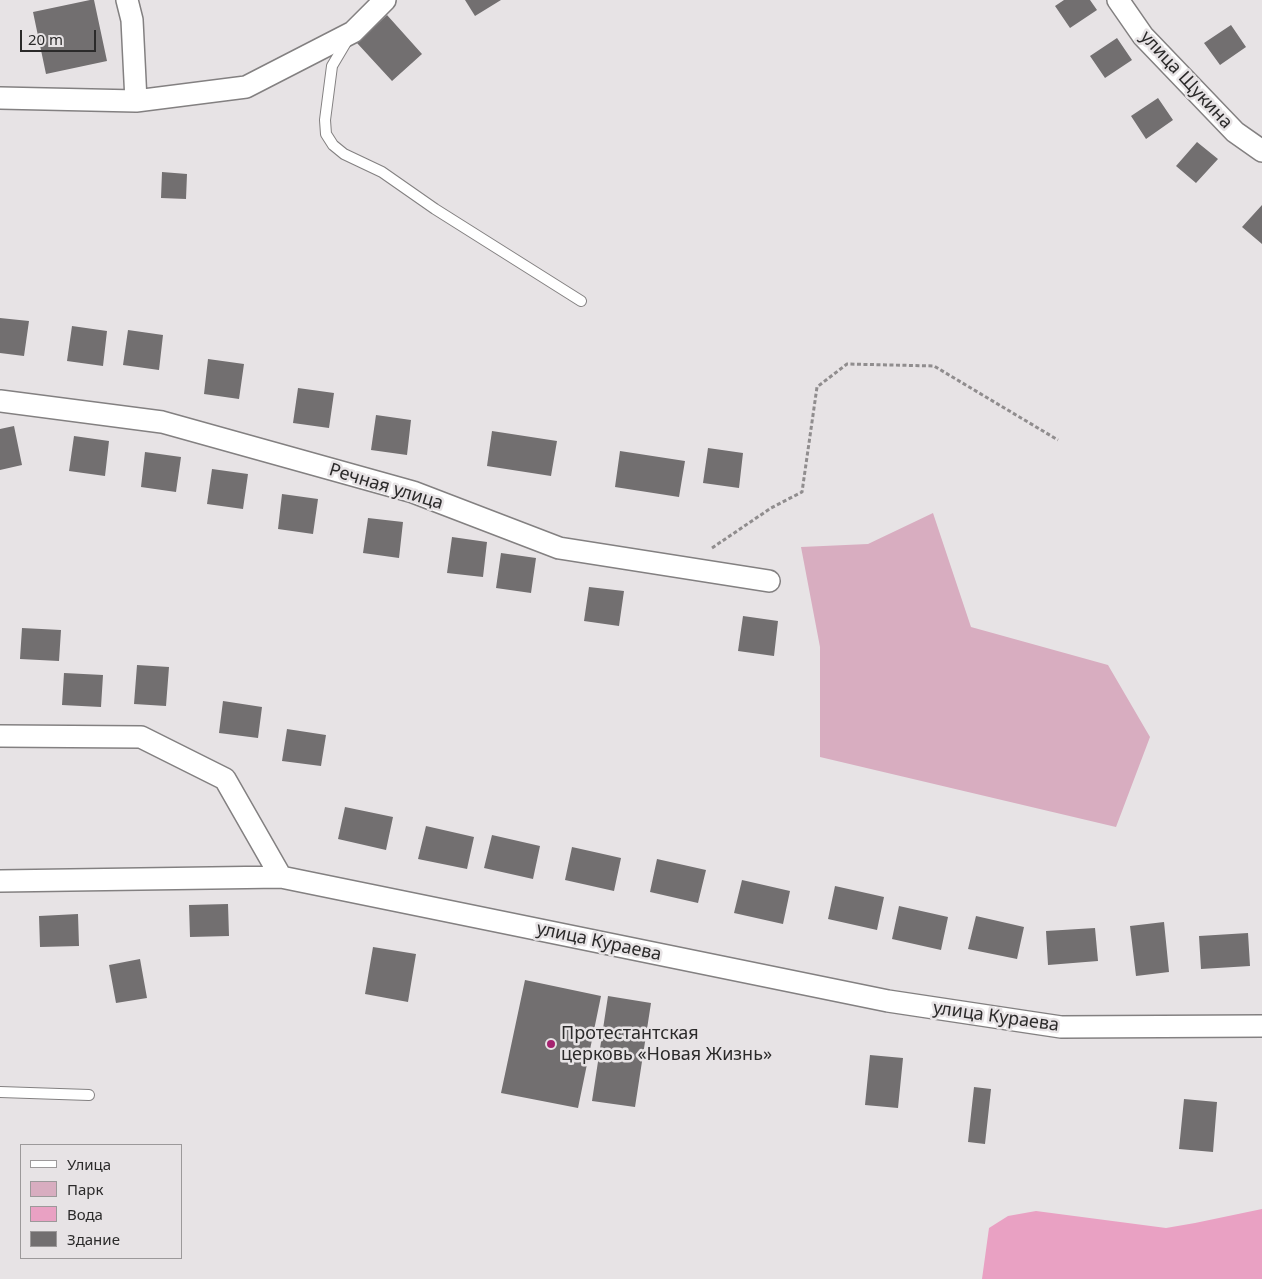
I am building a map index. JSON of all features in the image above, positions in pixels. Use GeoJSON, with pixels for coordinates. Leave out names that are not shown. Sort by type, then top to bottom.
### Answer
{"type":"FeatureCollection","features":[{"type":"Feature","properties":{"kind":"street"},"geometry":{"type":"LineString","coordinates":[[127,0],[132,20],[136,101]]}},
{"type":"Feature","properties":{"kind":"street"},"geometry":{"type":"LineString","coordinates":[[0,98],[136,101],[246,88],[353,32],[385,0]]}},
{"type":"Feature","properties":{"kind":"street","name":"улица Щукина"},"geometry":{"type":"LineString","coordinates":[[1118,0],[1149,43],[1235,132],[1262,151]]}},
{"type":"Feature","properties":{"kind":"street","name":"Речная улица"},"geometry":{"type":"LineString","coordinates":[[0,401],[162,422],[412,492],[559,548],[769,581]]}},
{"type":"Feature","properties":{"kind":"street"},"geometry":{"type":"LineString","coordinates":[[0,736],[141,737],[225,779],[281,877]]}},
{"type":"Feature","properties":{"kind":"street","name":"улица Кураева"},"geometry":{"type":"LineString","coordinates":[[0,881],[281,877],[888,1001],[1061,1027],[1262,1026]]}},
{"type":"Feature","properties":{"kind":"lane"},"geometry":{"type":"LineString","coordinates":[[353,32],[332,66],[325,120],[326,134],[333,145],[344,154],[382,172],[436,209],[581,301]]}},
{"type":"Feature","properties":{"kind":"lane"},"geometry":{"type":"LineString","coordinates":[[0,1092],[89,1095]]}},
{"type":"Feature","properties":{"kind":"path"},"geometry":{"type":"LineString","coordinates":[[682,567],[771,508],[802,492],[818,387],[848,364],[934,366],[1058,440]]}},
{"type":"Feature","properties":{"kind":"green space"},"geometry":{"type":"Polygon","coordinates":[[[933,513],[971,627],[1108,665],[1150,737],[1116,827],[820,757],[820,647],[801,547],[868,544],[933,513]]]}},
{"type":"Feature","properties":{"kind":"water"},"geometry":{"type":"Polygon","coordinates":[[[1262,1209],[1262,1279],[982,1279],[989,1228],[1008,1216],[1036,1211],[1166,1228],[1262,1209]]]}},
{"type":"Feature","properties":{"kind":"building"},"geometry":{"type":"Polygon","coordinates":[[[94,0],[107,61],[46,74],[33,12],[94,0]]]}},
{"type":"Feature","properties":{"kind":"building"},"geometry":{"type":"Polygon","coordinates":[[[465,0],[501,0],[475,16],[465,0]]]}},
{"type":"Feature","properties":{"kind":"building"},"geometry":{"type":"Polygon","coordinates":[[[1064,0],[1090,0],[1097,10],[1070,28],[1055,6],[1064,0]]]}},
{"type":"Feature","properties":{"kind":"building"},"geometry":{"type":"Polygon","coordinates":[[[387,15],[422,54],[392,81],[357,43],[387,15]]]}},
{"type":"Feature","properties":{"kind":"building"},"geometry":{"type":"Polygon","coordinates":[[[1231,25],[1246,47],[1220,65],[1204,43],[1231,25]]]}},
{"type":"Feature","properties":{"kind":"building"},"geometry":{"type":"Polygon","coordinates":[[[1117,38],[1132,60],[1105,78],[1090,56],[1117,38]]]}},
{"type":"Feature","properties":{"kind":"building"},"geometry":{"type":"Polygon","coordinates":[[[1158,98],[1173,120],[1146,139],[1131,116],[1158,98]]]}},
{"type":"Feature","properties":{"kind":"building"},"geometry":{"type":"Polygon","coordinates":[[[1197,142],[1218,159],[1196,183],[1176,166],[1197,142]]]}},
{"type":"Feature","properties":{"kind":"building"},"geometry":{"type":"Polygon","coordinates":[[[162,172],[187,174],[186,199],[161,198],[162,172]]]}},
{"type":"Feature","properties":{"kind":"building"},"geometry":{"type":"Polygon","coordinates":[[[1262,205],[1262,244],[1242,227],[1262,205]]]}},
{"type":"Feature","properties":{"kind":"building"},"geometry":{"type":"Polygon","coordinates":[[[0,318],[29,321],[24,356],[0,353],[0,318]]]}},
{"type":"Feature","properties":{"kind":"building"},"geometry":{"type":"Polygon","coordinates":[[[72,326],[107,331],[103,366],[67,361],[72,326]]]}},
{"type":"Feature","properties":{"kind":"building"},"geometry":{"type":"Polygon","coordinates":[[[128,330],[163,335],[159,370],[123,365],[128,330]]]}},
{"type":"Feature","properties":{"kind":"building"},"geometry":{"type":"Polygon","coordinates":[[[208,359],[244,364],[239,399],[204,394],[208,359]]]}},
{"type":"Feature","properties":{"kind":"building"},"geometry":{"type":"Polygon","coordinates":[[[298,388],[334,393],[329,428],[293,423],[298,388]]]}},
{"type":"Feature","properties":{"kind":"building"},"geometry":{"type":"Polygon","coordinates":[[[376,415],[411,420],[407,455],[371,450],[376,415]]]}},
{"type":"Feature","properties":{"kind":"building"},"geometry":{"type":"Polygon","coordinates":[[[14,426],[22,465],[0,470],[0,429],[14,426]]]}},
{"type":"Feature","properties":{"kind":"building"},"geometry":{"type":"Polygon","coordinates":[[[492,431],[557,441],[551,476],[487,466],[492,431]]]}},
{"type":"Feature","properties":{"kind":"building"},"geometry":{"type":"Polygon","coordinates":[[[74,436],[109,441],[105,476],[69,471],[74,436]]]}},
{"type":"Feature","properties":{"kind":"building"},"geometry":{"type":"Polygon","coordinates":[[[708,448],[743,453],[739,488],[703,483],[708,448]]]}},
{"type":"Feature","properties":{"kind":"building"},"geometry":{"type":"Polygon","coordinates":[[[620,451],[685,461],[679,497],[615,487],[620,451]]]}},
{"type":"Feature","properties":{"kind":"building"},"geometry":{"type":"Polygon","coordinates":[[[145,452],[181,457],[176,492],[141,487],[145,452]]]}},
{"type":"Feature","properties":{"kind":"building"},"geometry":{"type":"Polygon","coordinates":[[[212,469],[248,474],[243,509],[207,504],[212,469]]]}},
{"type":"Feature","properties":{"kind":"building"},"geometry":{"type":"Polygon","coordinates":[[[282,494],[318,499],[313,534],[278,529],[282,494]]]}},
{"type":"Feature","properties":{"kind":"building"},"geometry":{"type":"Polygon","coordinates":[[[368,518],[403,522],[399,558],[363,553],[368,518]]]}},
{"type":"Feature","properties":{"kind":"building"},"geometry":{"type":"Polygon","coordinates":[[[452,537],[487,542],[483,577],[447,573],[452,537]]]}},
{"type":"Feature","properties":{"kind":"building"},"geometry":{"type":"Polygon","coordinates":[[[501,553],[536,558],[531,593],[496,588],[501,553]]]}},
{"type":"Feature","properties":{"kind":"building"},"geometry":{"type":"Polygon","coordinates":[[[589,587],[624,591],[619,626],[584,621],[589,587]]]}},
{"type":"Feature","properties":{"kind":"building"},"geometry":{"type":"Polygon","coordinates":[[[743,616],[778,621],[774,656],[738,651],[743,616]]]}},
{"type":"Feature","properties":{"kind":"building"},"geometry":{"type":"Polygon","coordinates":[[[22,628],[61,630],[59,661],[20,659],[22,628]]]}},
{"type":"Feature","properties":{"kind":"building"},"geometry":{"type":"Polygon","coordinates":[[[137,665],[169,667],[166,706],[134,704],[137,665]]]}},
{"type":"Feature","properties":{"kind":"building"},"geometry":{"type":"Polygon","coordinates":[[[64,673],[103,675],[101,707],[62,705],[64,673]]]}},
{"type":"Feature","properties":{"kind":"building"},"geometry":{"type":"Polygon","coordinates":[[[223,701],[262,707],[258,738],[219,733],[223,701]]]}},
{"type":"Feature","properties":{"kind":"building"},"geometry":{"type":"Polygon","coordinates":[[[287,729],[326,735],[321,766],[282,761],[287,729]]]}},
{"type":"Feature","properties":{"kind":"building"},"geometry":{"type":"Polygon","coordinates":[[[345,807],[393,817],[386,850],[338,839],[345,807]]]}},
{"type":"Feature","properties":{"kind":"building"},"geometry":{"type":"Polygon","coordinates":[[[426,826],[474,837],[467,869],[418,859],[426,826]]]}},
{"type":"Feature","properties":{"kind":"building"},"geometry":{"type":"Polygon","coordinates":[[[492,835],[540,846],[533,879],[484,868],[492,835]]]}},
{"type":"Feature","properties":{"kind":"building"},"geometry":{"type":"Polygon","coordinates":[[[572,847],[621,858],[614,891],[565,880],[572,847]]]}},
{"type":"Feature","properties":{"kind":"building"},"geometry":{"type":"Polygon","coordinates":[[[657,859],[706,870],[698,903],[650,892],[657,859]]]}},
{"type":"Feature","properties":{"kind":"building"},"geometry":{"type":"Polygon","coordinates":[[[742,880],[790,891],[783,924],[734,913],[742,880]]]}},
{"type":"Feature","properties":{"kind":"building"},"geometry":{"type":"Polygon","coordinates":[[[835,886],[884,897],[877,930],[828,919],[835,886]]]}},
{"type":"Feature","properties":{"kind":"building"},"geometry":{"type":"Polygon","coordinates":[[[228,904],[229,936],[190,937],[189,905],[228,904]]]}},
{"type":"Feature","properties":{"kind":"building"},"geometry":{"type":"Polygon","coordinates":[[[899,906],[948,917],[941,950],[892,939],[899,906]]]}},
{"type":"Feature","properties":{"kind":"building"},"geometry":{"type":"Polygon","coordinates":[[[78,914],[79,946],[40,947],[39,916],[78,914]]]}},
{"type":"Feature","properties":{"kind":"building"},"geometry":{"type":"Polygon","coordinates":[[[976,916],[1024,927],[1017,959],[968,949],[976,916]]]}},
{"type":"Feature","properties":{"kind":"building"},"geometry":{"type":"Polygon","coordinates":[[[1164,922],[1169,972],[1136,976],[1130,926],[1164,922]]]}},
{"type":"Feature","properties":{"kind":"building"},"geometry":{"type":"Polygon","coordinates":[[[1095,928],[1098,961],[1048,965],[1046,931],[1095,928]]]}},
{"type":"Feature","properties":{"kind":"building"},"geometry":{"type":"Polygon","coordinates":[[[1248,933],[1250,966],[1201,969],[1199,936],[1248,933]]]}},
{"type":"Feature","properties":{"kind":"building"},"geometry":{"type":"Polygon","coordinates":[[[373,947],[416,954],[408,1002],[365,994],[373,947]]]}},
{"type":"Feature","properties":{"kind":"building"},"geometry":{"type":"Polygon","coordinates":[[[140,959],[147,998],[116,1003],[109,965],[140,959]]]}},
{"type":"Feature","properties":{"kind":"building","name":"Протестантская церковь «Новая Жизнь»"},"geometry":{"type":"Polygon","coordinates":[[[525,980],[601,996],[578,1108],[501,1093],[525,980]]]}},
{"type":"Feature","properties":{"kind":"building"},"geometry":{"type":"Polygon","coordinates":[[[608,996],[651,1003],[635,1107],[592,1101],[608,996]]]}},
{"type":"Feature","properties":{"kind":"building"},"geometry":{"type":"Polygon","coordinates":[[[870,1055],[903,1058],[898,1108],[865,1105],[870,1055]]]}},
{"type":"Feature","properties":{"kind":"building"},"geometry":{"type":"Polygon","coordinates":[[[974,1087],[991,1089],[985,1144],[968,1142],[974,1087]]]}},
{"type":"Feature","properties":{"kind":"building"},"geometry":{"type":"Polygon","coordinates":[[[1184,1099],[1217,1102],[1213,1152],[1179,1149],[1184,1099]]]}},
{"type":"Feature","properties":{"kind":"place","name":"Протестантская церковь «Новая Жизнь»"},"geometry":{"type":"Point","coordinates":[551,1044]}}]}
